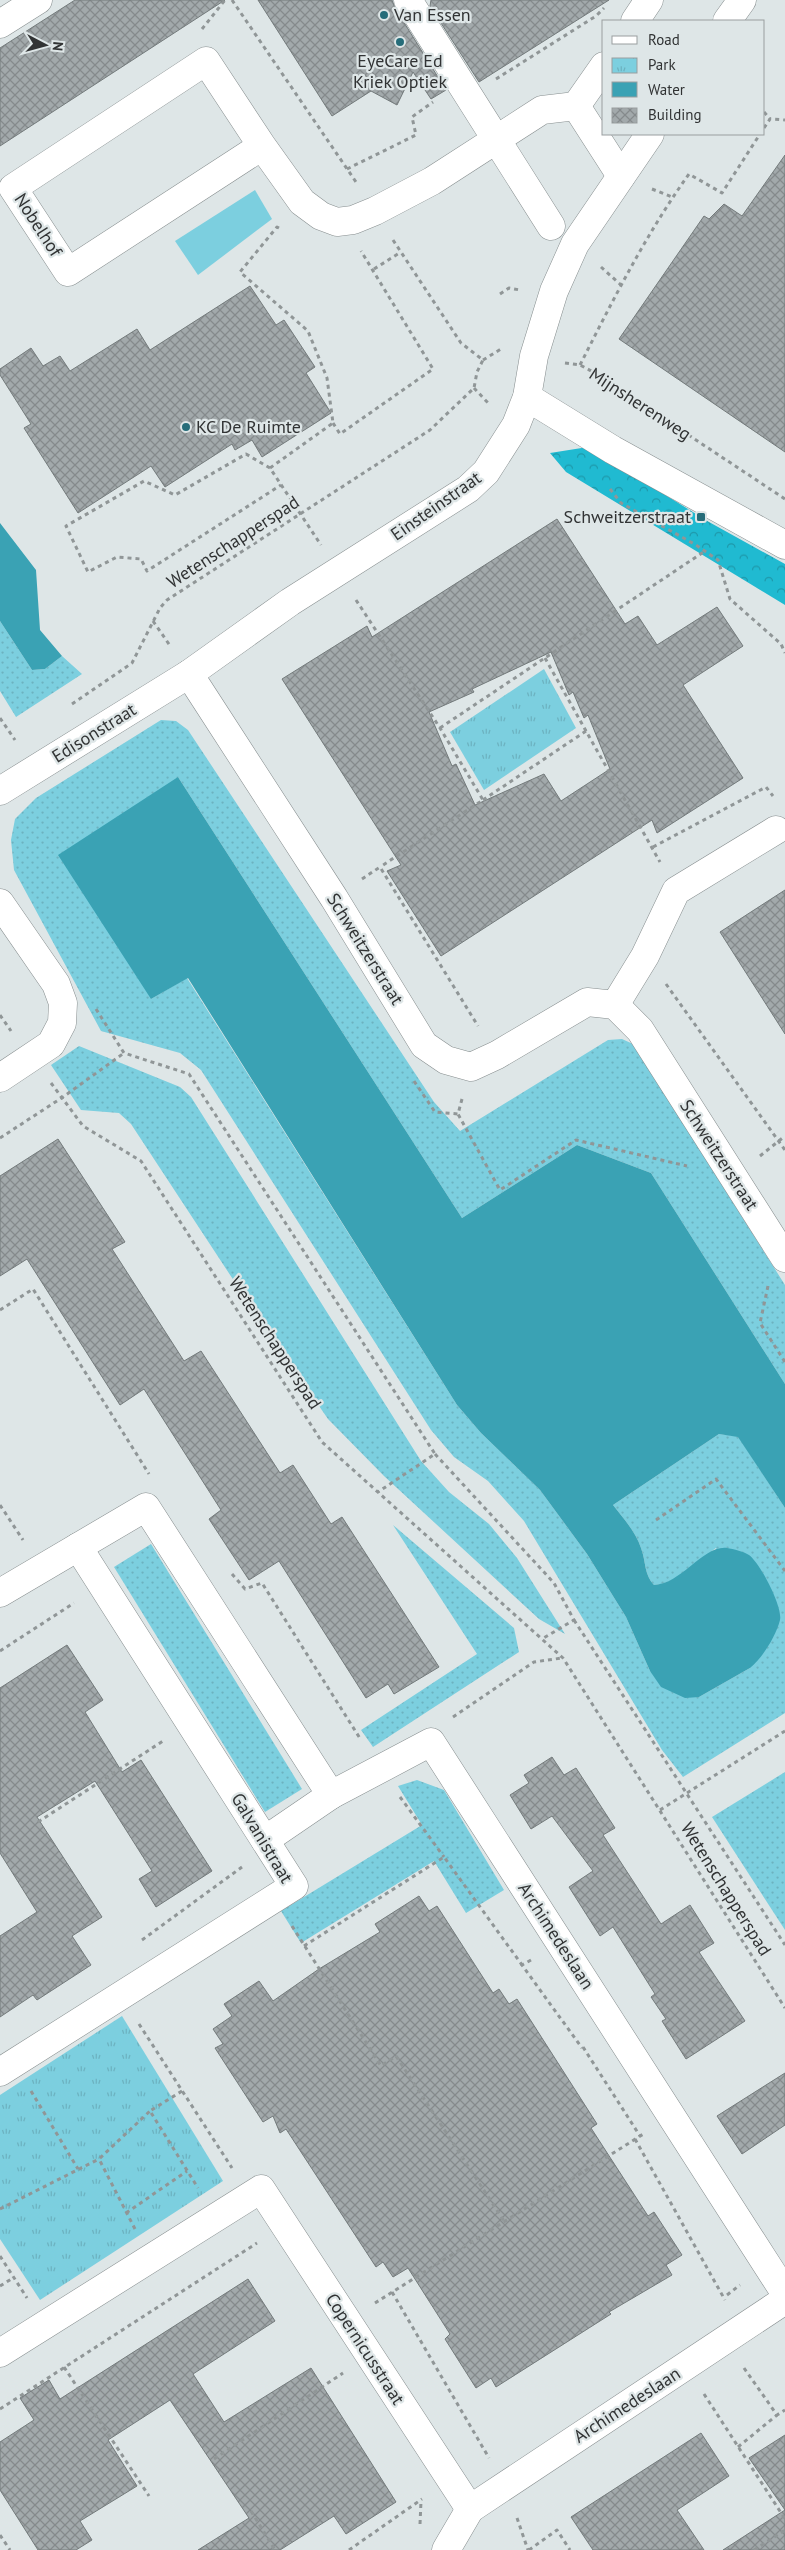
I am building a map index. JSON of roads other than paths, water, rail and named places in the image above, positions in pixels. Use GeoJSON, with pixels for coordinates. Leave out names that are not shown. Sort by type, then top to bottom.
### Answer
{"type":"FeatureCollection","features":[{"type":"Feature","properties":{"kind":"street"},"geometry":{"type":"LineString","coordinates":[[0,24],[38,0]]}},
{"type":"Feature","properties":{"kind":"street"},"geometry":{"type":"LineString","coordinates":[[408,0],[551,226]]}},
{"type":"Feature","properties":{"kind":"street"},"geometry":{"type":"LineString","coordinates":[[636,20],[649,0]]}},
{"type":"Feature","properties":{"kind":"street"},"geometry":{"type":"LineString","coordinates":[[729,20],[742,0]]}},
{"type":"Feature","properties":{"kind":"street","name":"Nobelhof"},"geometry":{"type":"LineString","coordinates":[[262,146],[68,272],[13,188],[206,61],[262,146],[302,202],[321,216],[337,222],[353,220],[375,211],[432,181],[496,139]]}},
{"type":"Feature","properties":{"kind":"street"},"geometry":{"type":"LineString","coordinates":[[496,139],[542,110],[576,106],[602,69]]}},
{"type":"Feature","properties":{"kind":"street"},"geometry":{"type":"LineString","coordinates":[[576,106],[621,176]]}},
{"type":"Feature","properties":{"kind":"street","name":"Einsteinstraat"},"geometry":{"type":"LineString","coordinates":[[188,674],[290,602],[468,489],[486,472],[516,425],[527,397],[534,356],[554,291],[576,244],[649,135]]}},
{"type":"Feature","properties":{"kind":"street"},"geometry":{"type":"LineString","coordinates":[[527,397],[613,450],[785,545]]}},
{"type":"Feature","properties":{"kind":"street","name":"Edisonstraat"},"geometry":{"type":"LineString","coordinates":[[0,791],[188,674]]}},
{"type":"Feature","properties":{"kind":"street","name":"Schweitzerstraat"},"geometry":{"type":"LineString","coordinates":[[188,674],[334,898],[424,1045],[446,1060],[471,1067],[496,1056],[587,1002],[615,1004],[640,1030],[785,1258]]}},
{"type":"Feature","properties":{"kind":"street"},"geometry":{"type":"LineString","coordinates":[[615,1004],[645,956],[676,892],[776,830]]}},
{"type":"Feature","properties":{"kind":"street"},"geometry":{"type":"LineString","coordinates":[[0,904],[56,984],[63,1003],[62,1023],[51,1044],[0,1078]]}},
{"type":"Feature","properties":{"kind":"street"},"geometry":{"type":"LineString","coordinates":[[0,1593],[146,1507],[331,1795],[265,1840]]}},
{"type":"Feature","properties":{"kind":"street","name":"Galvanistraat"},"geometry":{"type":"LineString","coordinates":[[7,2068],[294,1886],[78,1547]]}},
{"type":"Feature","properties":{"kind":"street","name":"Archimedeslaan"},"geometry":{"type":"LineString","coordinates":[[331,1795],[431,1742],[785,2293]]}},
{"type":"Feature","properties":{"kind":"street","name":"Copernicusstraat"},"geometry":{"type":"LineString","coordinates":[[0,2352],[261,2189],[470,2509]]}},
{"type":"Feature","properties":{"kind":"street","name":"Archimedeslaan"},"geometry":{"type":"LineString","coordinates":[[470,2509],[785,2300]]}},
{"type":"Feature","properties":{"kind":"street"},"geometry":{"type":"LineString","coordinates":[[446,2550],[470,2509]]}},
{"type":"Feature","properties":{"kind":"water"},"geometry":{"type":"Polygon","coordinates":[[[0,523],[36,570],[40,630],[62,656],[45,669],[32,670],[0,621],[0,523]]]}},
{"type":"Feature","properties":{"kind":"water"},"geometry":{"type":"Polygon","coordinates":[[[178,777],[462,1218],[577,1145],[651,1173],[785,1384],[785,1508],[738,1437],[719,1434],[613,1505],[636,1536],[643,1553],[648,1577],[654,1585],[674,1578],[709,1552],[718,1549],[727,1548],[739,1551],[749,1555],[754,1560],[778,1605],[780,1620],[768,1646],[750,1668],[699,1697],[685,1698],[661,1687],[650,1671],[626,1617],[587,1554],[540,1490],[481,1433],[457,1405],[188,978],[151,999],[58,855],[178,777]]]}},
{"type":"Feature","properties":{"kind":"place","name":"Van Essen"},"geometry":{"type":"Point","coordinates":[384,15]}},
{"type":"Feature","properties":{"kind":"place","name":"EyeCare Ed Kriek Optiek"},"geometry":{"type":"Point","coordinates":[400,42]}},
{"type":"Feature","properties":{"kind":"place","name":"KC De Ruimte"},"geometry":{"type":"Point","coordinates":[186,427]}},
{"type":"Feature","properties":{"kind":"place","name":"Schweitzerstraat"},"geometry":{"type":"Point","coordinates":[701,517]}}]}
